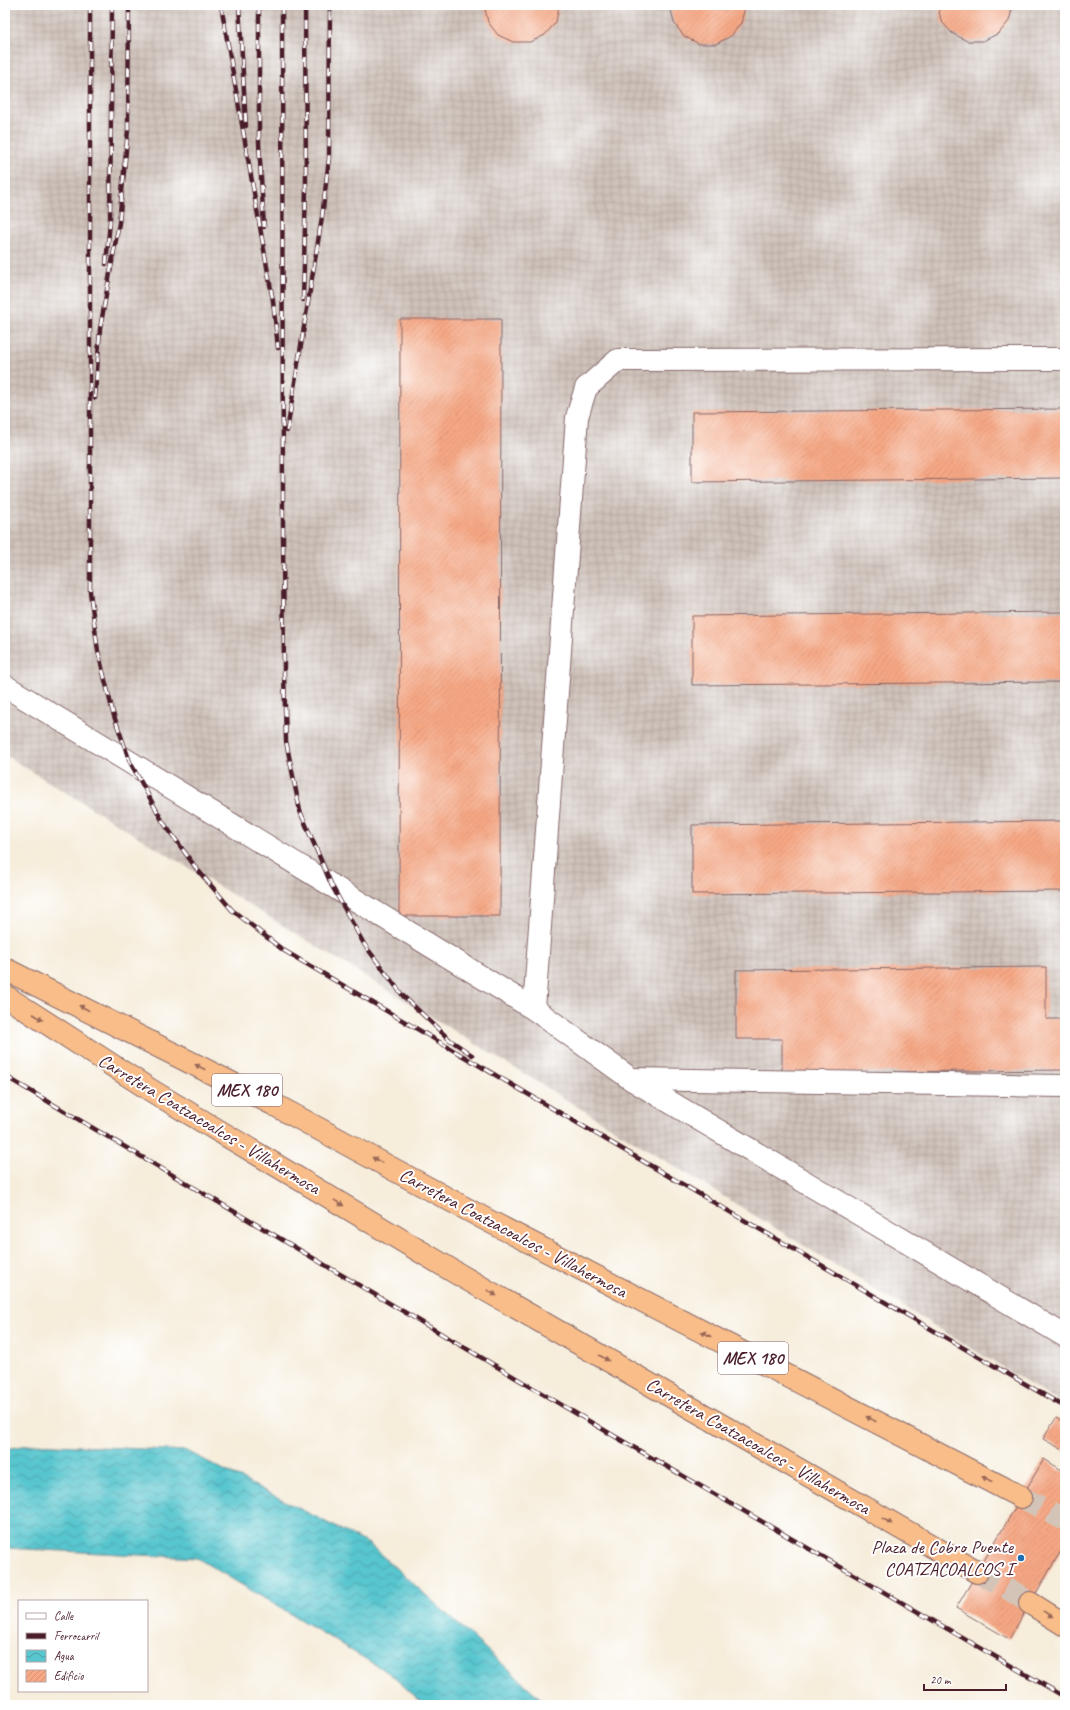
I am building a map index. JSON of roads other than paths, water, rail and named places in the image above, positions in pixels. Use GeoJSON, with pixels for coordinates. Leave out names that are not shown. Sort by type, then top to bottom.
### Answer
{"type":"FeatureCollection","features":[{"type":"Feature","properties":{"kind":"highway","name":"Carretera Coatzacoalcos - Villahermosa"},"geometry":{"type":"LineString","coordinates":[[5,969],[273,1104],[485,1219],[1021,1497]]}},
{"type":"Feature","properties":{"kind":"highway","name":"Carretera Coatzacoalcos - Villahermosa"},"geometry":{"type":"LineString","coordinates":[[5,996],[152,1091],[458,1274],[977,1572]]}},
{"type":"Feature","properties":{"kind":"highway"},"geometry":{"type":"LineString","coordinates":[[1030,1603],[1065,1625]]}},
{"type":"Feature","properties":{"kind":"street"},"geometry":{"type":"LineString","coordinates":[[534,1009],[577,416],[586,388],[618,360],[1065,359]]}},
{"type":"Feature","properties":{"kind":"street"},"geometry":{"type":"LineString","coordinates":[[5,686],[534,1009],[631,1080],[1065,1336]]}},
{"type":"Feature","properties":{"kind":"street"},"geometry":{"type":"LineString","coordinates":[[631,1080],[1065,1086]]}},
{"type":"Feature","properties":{"kind":"water"},"geometry":{"type":"Polygon","coordinates":[[[35,1444],[187,1451],[369,1544],[548,1705],[425,1705],[389,1673],[197,1558],[5,1548],[5,1449],[35,1444]]]}},
{"type":"Feature","properties":{"kind":"tunnel"},"geometry":{"type":"LineString","coordinates":[[1021,1497],[1065,1520]]}},
{"type":"Feature","properties":{"kind":"tunnel"},"geometry":{"type":"LineString","coordinates":[[977,1572],[1007,1588],[1030,1603]]}},
{"type":"Feature","properties":{"kind":"railway"},"geometry":{"type":"LineString","coordinates":[[90,5],[90,592],[98,651],[113,713],[130,762],[163,822],[196,868],[232,910],[283,950],[1065,1407]]}},
{"type":"Feature","properties":{"kind":"railway"},"geometry":{"type":"LineString","coordinates":[[106,264],[110,222],[112,5]]}},
{"type":"Feature","properties":{"kind":"railway"},"geometry":{"type":"LineString","coordinates":[[95,398],[100,329],[119,223],[128,130],[129,5]]}},
{"type":"Feature","properties":{"kind":"railway"},"geometry":{"type":"LineString","coordinates":[[221,5],[273,301],[278,348]]}},
{"type":"Feature","properties":{"kind":"railway"},"geometry":{"type":"LineString","coordinates":[[239,5],[246,126]]}},
{"type":"Feature","properties":{"kind":"railway"},"geometry":{"type":"LineString","coordinates":[[259,5],[259,143],[264,227]]}},
{"type":"Feature","properties":{"kind":"railway"},"geometry":{"type":"LineString","coordinates":[[282,5],[283,539],[286,741],[300,811],[332,886],[364,944],[403,996],[450,1040],[472,1055]]}},
{"type":"Feature","properties":{"kind":"railway"},"geometry":{"type":"LineString","coordinates":[[303,300],[306,189],[305,5]]}},
{"type":"Feature","properties":{"kind":"railway"},"geometry":{"type":"LineString","coordinates":[[287,431],[322,217],[329,158],[330,5]]}},
{"type":"Feature","properties":{"kind":"railway"},"geometry":{"type":"LineString","coordinates":[[5,1076],[621,1440],[1065,1697]]}},
{"type":"Feature","properties":{"kind":"place","name":"Plaza de Cobro Puente COATZACOALCOS I"},"geometry":{"type":"Point","coordinates":[1021,1558]}}]}
